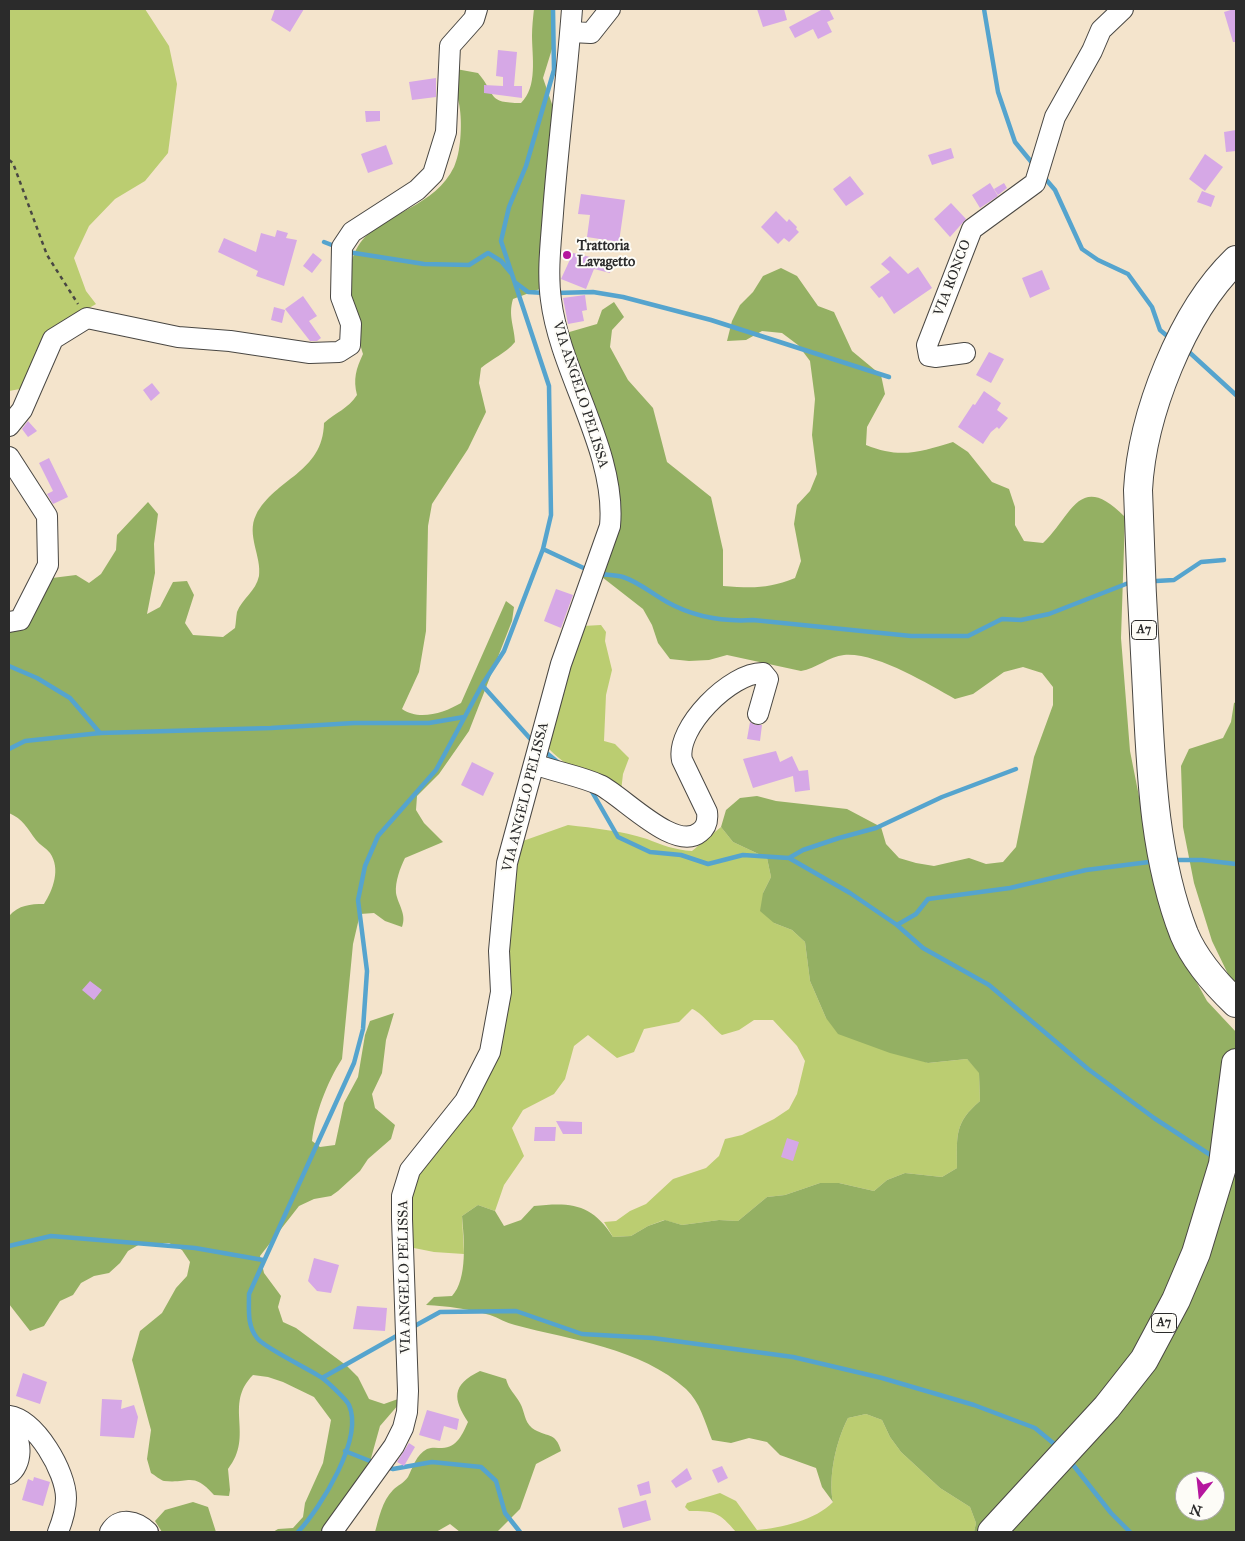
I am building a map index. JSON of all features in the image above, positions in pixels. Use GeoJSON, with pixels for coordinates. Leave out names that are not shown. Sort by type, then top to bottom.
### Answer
{"type":"FeatureCollection","features":[{"type":"Feature","properties":{"kind":"highway","name":"A7"},"geometry":{"type":"LineString","coordinates":[[1236,260],[1196,309],[1177,345],[1149,423],[1141,457],[1138,490],[1150,748],[1155,808],[1164,859],[1185,935],[1206,971],[1236,1003]]}},
{"type":"Feature","properties":{"kind":"highway","name":"A7"},"geometry":{"type":"LineString","coordinates":[[992,1532],[1107,1407],[1144,1360],[1176,1300],[1196,1253],[1223,1164],[1236,1063]]}},
{"type":"Feature","properties":{"kind":"street"},"geometry":{"type":"LineString","coordinates":[[9,426],[22,410],[53,339],[87,318],[178,337],[230,341],[310,353],[339,352],[350,345],[350,324],[341,297],[342,247],[352,232],[417,190],[433,174],[446,132],[450,46],[474,19],[477,9]]}},
{"type":"Feature","properties":{"kind":"street","name":"VIA ANGELO PELISSA"},"geometry":{"type":"LineString","coordinates":[[332,1532],[394,1446],[403,1428],[408,1391],[402,1196],[410,1170],[465,1101],[490,1052],[501,992],[499,951],[507,863],[561,664],[610,526],[612,509],[604,470],[593,432],[560,343],[551,299],[551,252],[558,148],[572,9]]}},
{"type":"Feature","properties":{"kind":"street"},"geometry":{"type":"LineString","coordinates":[[571,32],[591,33],[610,9]]}},
{"type":"Feature","properties":{"kind":"street","name":"VIA RONCO"},"geometry":{"type":"LineString","coordinates":[[965,353],[935,357],[928,356],[927,345],[972,229],[1035,184],[1055,117],[1092,51],[1101,30],[1123,9]]}},
{"type":"Feature","properties":{"kind":"street"},"geometry":{"type":"LineString","coordinates":[[9,457],[47,516],[48,555],[48,565],[20,620],[9,622]]}},
{"type":"Feature","properties":{"kind":"street"},"geometry":{"type":"LineString","coordinates":[[534,764],[599,785],[664,829],[682,837],[691,836],[698,834],[704,828],[708,820],[708,812],[682,760],[680,752],[685,736],[697,717],[713,700],[734,683],[757,673],[763,673],[768,678],[758,714]]}},
{"type":"Feature","properties":{"kind":"street"},"geometry":{"type":"LineString","coordinates":[[9,1416],[29,1424],[40,1436],[61,1476],[66,1498],[58,1532]]}},
{"type":"Feature","properties":{"kind":"street"},"geometry":{"type":"LineString","coordinates":[[9,1430],[14,1432],[20,1444],[17,1464],[9,1474]]}},
{"type":"Feature","properties":{"kind":"street"},"geometry":{"type":"LineString","coordinates":[[110,1532],[117,1524],[124,1522],[141,1525],[148,1532]]}},
{"type":"Feature","properties":{"kind":"path"},"geometry":{"type":"LineString","coordinates":[[9,160],[13,163],[47,255],[87,318]]}},
{"type":"Feature","properties":{"kind":"green space"},"geometry":{"type":"Polygon","coordinates":[[[9,9],[145,9],[169,46],[177,84],[168,153],[145,181],[115,199],[89,226],[74,258],[86,291],[96,304],[70,319],[20,389],[9,391],[9,9]]]}},
{"type":"Feature","properties":{"kind":"green space"},"geometry":{"type":"Polygon","coordinates":[[[534,9],[553,9],[552,49],[543,78],[553,107],[545,266],[540,289],[513,299],[511,316],[515,342],[481,368],[479,383],[486,412],[468,449],[432,504],[428,526],[426,631],[419,672],[402,709],[416,715],[424,715],[447,710],[461,703],[506,601],[514,607],[512,621],[469,731],[439,774],[417,796],[416,810],[424,823],[443,842],[405,858],[401,866],[396,884],[396,893],[403,914],[402,927],[385,921],[374,913],[360,914],[353,944],[342,1059],[322,1098],[312,1141],[320,1147],[335,1145],[344,1103],[358,1077],[365,1035],[370,1021],[394,1013],[386,1040],[382,1073],[372,1094],[375,1108],[395,1125],[391,1139],[368,1159],[360,1171],[338,1191],[331,1196],[314,1199],[299,1206],[260,1256],[264,1273],[281,1296],[278,1307],[283,1322],[296,1328],[347,1366],[358,1377],[369,1399],[384,1404],[398,1399],[399,1404],[380,1426],[368,1469],[322,1532],[273,1532],[278,1529],[293,1528],[303,1517],[305,1503],[323,1463],[331,1420],[314,1397],[283,1382],[253,1375],[244,1386],[239,1409],[239,1444],[236,1456],[228,1469],[229,1496],[214,1495],[201,1483],[195,1481],[164,1481],[151,1473],[147,1459],[151,1430],[132,1360],[140,1331],[162,1313],[176,1288],[187,1276],[190,1262],[182,1250],[169,1243],[140,1244],[128,1251],[120,1263],[109,1273],[94,1276],[81,1283],[73,1295],[60,1301],[44,1326],[30,1331],[9,1304],[9,916],[17,909],[25,906],[44,904],[53,886],[55,866],[50,853],[38,842],[21,821],[9,813],[9,629],[52,578],[76,575],[89,583],[101,574],[116,550],[117,535],[148,502],[158,514],[154,544],[155,573],[147,614],[160,607],[173,582],[187,581],[194,595],[185,623],[193,635],[223,637],[235,628],[237,612],[255,586],[259,576],[253,538],[253,523],[256,515],[264,502],[297,474],[316,453],[322,440],[324,423],[346,407],[357,395],[356,374],[363,354],[352,309],[349,278],[351,263],[356,249],[370,233],[417,204],[441,186],[454,167],[460,146],[461,131],[460,110],[454,79],[456,69],[478,73],[497,99],[510,103],[521,103],[530,89],[532,80],[534,9]]]}},
{"type":"Feature","properties":{"kind":"green space"},"geometry":{"type":"Polygon","coordinates":[[[781,268],[797,276],[818,306],[834,312],[852,351],[881,375],[885,394],[867,427],[866,445],[889,452],[900,453],[930,449],[953,442],[968,452],[992,482],[1009,489],[1015,507],[1015,525],[1024,541],[1043,543],[1078,502],[1086,497],[1097,497],[1125,517],[1121,638],[1130,751],[1151,857],[1171,936],[1207,1001],[1236,1032],[1236,1532],[974,1532],[976,1523],[970,1507],[940,1488],[901,1452],[890,1437],[882,1420],[866,1414],[848,1418],[840,1437],[832,1470],[833,1502],[822,1487],[816,1468],[780,1455],[767,1442],[749,1438],[731,1443],[712,1440],[702,1413],[691,1394],[668,1375],[648,1364],[605,1347],[512,1324],[482,1313],[458,1308],[426,1305],[434,1297],[452,1296],[457,1289],[461,1280],[464,1258],[462,1216],[478,1205],[495,1211],[504,1226],[521,1220],[534,1206],[570,1205],[589,1212],[605,1226],[613,1237],[631,1236],[648,1226],[665,1220],[682,1225],[719,1220],[738,1221],[767,1197],[785,1195],[820,1183],[839,1183],[874,1191],[887,1180],[905,1173],[942,1177],[957,1168],[957,1139],[961,1123],[965,1116],[980,1101],[979,1073],[967,1059],[928,1063],[890,1053],[838,1034],[826,1018],[810,981],[805,942],[792,930],[774,923],[760,911],[763,893],[771,877],[767,858],[733,842],[721,827],[726,810],[740,798],[757,796],[776,801],[847,809],[881,827],[886,844],[899,858],[916,863],[934,866],[969,858],[986,864],[1003,862],[1016,847],[1034,757],[1053,705],[1053,687],[1042,673],[1023,667],[1004,672],[973,694],[955,699],[901,670],[871,658],[857,655],[838,656],[801,671],[727,655],[709,660],[689,661],[670,659],[658,643],[652,625],[643,609],[602,577],[620,527],[620,499],[566,333],[597,324],[602,310],[614,302],[624,317],[612,330],[610,347],[628,380],[653,408],[667,462],[711,497],[723,550],[723,586],[760,587],[795,578],[801,561],[794,524],[797,505],[810,491],[817,474],[812,435],[815,399],[810,361],[798,345],[782,333],[762,331],[746,340],[727,341],[732,321],[740,305],[753,292],[763,276],[781,268]]]}},
{"type":"Feature","properties":{"kind":"green space"},"geometry":{"type":"Polygon","coordinates":[[[601,625],[606,632],[605,641],[612,670],[606,695],[604,741],[615,744],[629,758],[623,774],[621,791],[571,767],[545,745],[583,626],[601,625]]]}},
{"type":"Feature","properties":{"kind":"green space"},"geometry":{"type":"Polygon","coordinates":[[[1236,702],[1236,984],[1228,974],[1212,941],[1194,883],[1183,827],[1181,766],[1189,749],[1223,738],[1231,722],[1234,703],[1236,702]]]}},
{"type":"Feature","properties":{"kind":"green space"},"geometry":{"type":"Polygon","coordinates":[[[568,825],[628,834],[674,848],[692,851],[721,827],[733,842],[767,858],[771,877],[763,893],[774,923],[792,930],[805,942],[810,981],[826,1018],[928,1063],[967,1059],[979,1072],[980,1101],[965,1116],[961,1123],[957,1139],[957,1168],[942,1177],[905,1173],[887,1180],[874,1191],[839,1183],[820,1183],[785,1195],[767,1197],[738,1221],[719,1220],[682,1225],[664,1220],[648,1226],[631,1236],[613,1237],[604,1222],[616,1221],[630,1211],[646,1204],[673,1179],[706,1168],[719,1156],[725,1139],[742,1135],[774,1119],[789,1109],[797,1094],[805,1061],[797,1046],[773,1020],[754,1020],[739,1030],[722,1035],[699,1013],[692,1009],[679,1022],[644,1029],[634,1052],[617,1058],[588,1035],[574,1046],[565,1079],[554,1094],[523,1110],[512,1128],[524,1156],[504,1185],[495,1211],[478,1205],[462,1216],[464,1254],[434,1252],[409,1247],[411,1182],[480,1089],[513,865],[520,842],[568,825]]]}},
{"type":"Feature","properties":{"kind":"green space"},"geometry":{"type":"Polygon","coordinates":[[[480,1371],[506,1379],[510,1389],[520,1403],[529,1425],[556,1440],[561,1451],[536,1464],[520,1509],[497,1532],[460,1532],[450,1524],[436,1532],[375,1532],[386,1499],[393,1490],[405,1481],[420,1454],[429,1448],[442,1448],[452,1445],[462,1435],[468,1422],[459,1406],[458,1393],[464,1382],[480,1371]]]}},
{"type":"Feature","properties":{"kind":"green space"},"geometry":{"type":"Polygon","coordinates":[[[866,1414],[882,1420],[890,1437],[901,1452],[940,1488],[970,1507],[976,1523],[974,1532],[736,1532],[725,1520],[716,1514],[705,1511],[689,1511],[685,1507],[687,1503],[720,1493],[736,1501],[757,1530],[787,1525],[817,1514],[833,1502],[832,1470],[840,1437],[848,1418],[866,1414]]]}},
{"type":"Feature","properties":{"kind":"green space"},"geometry":{"type":"Polygon","coordinates":[[[193,1502],[208,1507],[216,1532],[162,1532],[155,1521],[165,1510],[193,1502]]]}},
{"type":"Feature","properties":{"kind":"building"},"geometry":{"type":"Polygon","coordinates":[[[275,9],[304,9],[290,32],[271,20],[275,9]]]}},
{"type":"Feature","properties":{"kind":"building"},"geometry":{"type":"Polygon","coordinates":[[[757,9],[784,9],[787,20],[763,27],[757,9]]]}},
{"type":"Feature","properties":{"kind":"building"},"geometry":{"type":"Polygon","coordinates":[[[823,9],[829,9],[834,19],[827,22],[832,32],[818,39],[813,29],[795,38],[789,27],[823,9]]]}},
{"type":"Feature","properties":{"kind":"building"},"geometry":{"type":"Polygon","coordinates":[[[1236,9],[1236,42],[1233,42],[1224,12],[1236,9]]]}},
{"type":"Feature","properties":{"kind":"building"},"geometry":{"type":"Polygon","coordinates":[[[498,50],[517,52],[514,86],[522,86],[522,98],[484,93],[484,85],[503,86],[503,77],[496,76],[498,50]]]}},
{"type":"Feature","properties":{"kind":"building"},"geometry":{"type":"Polygon","coordinates":[[[436,78],[436,97],[412,100],[409,82],[436,78]]]}},
{"type":"Feature","properties":{"kind":"building"},"geometry":{"type":"Polygon","coordinates":[[[365,111],[380,111],[380,121],[366,122],[365,111]]]}},
{"type":"Feature","properties":{"kind":"building"},"geometry":{"type":"Polygon","coordinates":[[[1236,130],[1236,151],[1226,152],[1224,132],[1236,130]]]}},
{"type":"Feature","properties":{"kind":"building"},"geometry":{"type":"Polygon","coordinates":[[[386,145],[393,164],[368,173],[361,154],[386,145]]]}},
{"type":"Feature","properties":{"kind":"building"},"geometry":{"type":"Polygon","coordinates":[[[951,148],[954,158],[932,165],[928,155],[951,148]]]}},
{"type":"Feature","properties":{"kind":"building"},"geometry":{"type":"Polygon","coordinates":[[[1205,154],[1223,167],[1205,191],[1189,179],[1205,154]]]}},
{"type":"Feature","properties":{"kind":"building"},"geometry":{"type":"Polygon","coordinates":[[[850,176],[864,194],[846,206],[833,189],[850,176]]]}},
{"type":"Feature","properties":{"kind":"building"},"geometry":{"type":"Polygon","coordinates":[[[990,183],[998,196],[980,208],[972,195],[990,183]]]}},
{"type":"Feature","properties":{"kind":"building"},"geometry":{"type":"Polygon","coordinates":[[[1004,183],[1007,188],[998,195],[994,189],[1004,183]]]}},
{"type":"Feature","properties":{"kind":"building"},"geometry":{"type":"Polygon","coordinates":[[[1202,191],[1215,196],[1211,207],[1197,202],[1202,191]]]}},
{"type":"Feature","properties":{"kind":"building"},"geometry":{"type":"Polygon","coordinates":[[[581,194],[625,200],[619,242],[587,237],[590,215],[578,214],[581,194]]]}},
{"type":"Feature","properties":{"kind":"building"},"geometry":{"type":"Polygon","coordinates":[[[951,203],[966,219],[950,237],[934,219],[951,203]]]}},
{"type":"Feature","properties":{"kind":"building"},"geometry":{"type":"Polygon","coordinates":[[[776,211],[787,222],[789,219],[797,227],[796,229],[799,232],[789,242],[784,238],[778,244],[761,227],[776,211]]]}},
{"type":"Feature","properties":{"kind":"building"},"geometry":{"type":"Polygon","coordinates":[[[277,230],[288,233],[286,238],[297,240],[284,286],[256,276],[258,271],[218,252],[224,238],[256,252],[261,233],[275,237],[277,230]]]}},
{"type":"Feature","properties":{"kind":"building"},"geometry":{"type":"Polygon","coordinates":[[[313,253],[322,260],[312,273],[303,266],[313,253]]]}},
{"type":"Feature","properties":{"kind":"building"},"geometry":{"type":"Polygon","coordinates":[[[573,253],[612,262],[610,273],[594,269],[586,289],[561,279],[573,253]]]}},
{"type":"Feature","properties":{"kind":"building"},"geometry":{"type":"Polygon","coordinates":[[[890,256],[908,274],[918,267],[932,288],[894,314],[882,296],[879,298],[870,287],[890,272],[881,264],[890,256]]]}},
{"type":"Feature","properties":{"kind":"building"},"geometry":{"type":"Polygon","coordinates":[[[1042,270],[1050,289],[1030,298],[1022,278],[1042,270]]]}},
{"type":"Feature","properties":{"kind":"building"},"geometry":{"type":"Polygon","coordinates":[[[585,295],[587,310],[582,311],[584,321],[568,324],[563,298],[585,295]]]}},
{"type":"Feature","properties":{"kind":"building"},"geometry":{"type":"Polygon","coordinates":[[[303,296],[317,316],[309,321],[321,338],[317,341],[310,341],[285,309],[303,296]]]}},
{"type":"Feature","properties":{"kind":"building"},"geometry":{"type":"Polygon","coordinates":[[[274,307],[285,310],[282,323],[271,320],[274,307]]]}},
{"type":"Feature","properties":{"kind":"building"},"geometry":{"type":"Polygon","coordinates":[[[989,352],[1004,359],[991,383],[976,375],[989,352]]]}},
{"type":"Feature","properties":{"kind":"building"},"geometry":{"type":"Polygon","coordinates":[[[152,383],[160,393],[151,401],[143,390],[152,383]]]}},
{"type":"Feature","properties":{"kind":"building"},"geometry":{"type":"Polygon","coordinates":[[[984,391],[1001,403],[997,410],[1008,418],[999,429],[997,427],[991,432],[983,444],[958,427],[984,391]]]}},
{"type":"Feature","properties":{"kind":"building"},"geometry":{"type":"Polygon","coordinates":[[[28,421],[37,431],[28,437],[22,429],[28,421]]]}},
{"type":"Feature","properties":{"kind":"building"},"geometry":{"type":"Polygon","coordinates":[[[49,458],[68,497],[53,504],[47,494],[53,491],[39,463],[49,458]]]}},
{"type":"Feature","properties":{"kind":"building"},"geometry":{"type":"Polygon","coordinates":[[[556,589],[573,595],[561,628],[544,621],[556,589]]]}},
{"type":"Feature","properties":{"kind":"building"},"geometry":{"type":"Polygon","coordinates":[[[750,722],[755,725],[762,725],[760,741],[747,739],[750,722]]]}},
{"type":"Feature","properties":{"kind":"building"},"geometry":{"type":"Polygon","coordinates":[[[776,751],[780,762],[792,756],[799,771],[808,770],[810,790],[795,792],[793,776],[753,788],[743,759],[776,751]]]}},
{"type":"Feature","properties":{"kind":"building"},"geometry":{"type":"Polygon","coordinates":[[[472,762],[494,773],[483,796],[461,785],[472,762]]]}},
{"type":"Feature","properties":{"kind":"building"},"geometry":{"type":"Polygon","coordinates":[[[90,981],[102,990],[94,1000],[82,990],[90,981]]]}},
{"type":"Feature","properties":{"kind":"building"},"geometry":{"type":"Polygon","coordinates":[[[556,1121],[582,1122],[582,1134],[563,1134],[556,1121]]]}},
{"type":"Feature","properties":{"kind":"building"},"geometry":{"type":"Polygon","coordinates":[[[535,1127],[556,1127],[555,1141],[534,1141],[535,1127]]]}},
{"type":"Feature","properties":{"kind":"building"},"geometry":{"type":"Polygon","coordinates":[[[787,1138],[799,1142],[793,1161],[781,1157],[787,1138]]]}},
{"type":"Feature","properties":{"kind":"building"},"geometry":{"type":"Polygon","coordinates":[[[314,1258],[339,1265],[331,1293],[317,1291],[308,1281],[314,1258]]]}},
{"type":"Feature","properties":{"kind":"building"},"geometry":{"type":"Polygon","coordinates":[[[357,1306],[387,1308],[385,1331],[353,1329],[357,1306]]]}},
{"type":"Feature","properties":{"kind":"building"},"geometry":{"type":"Polygon","coordinates":[[[23,1373],[47,1382],[40,1404],[16,1396],[23,1373]]]}},
{"type":"Feature","properties":{"kind":"building"},"geometry":{"type":"Polygon","coordinates":[[[102,1399],[122,1400],[121,1409],[134,1405],[138,1417],[134,1438],[100,1436],[102,1399]]]}},
{"type":"Feature","properties":{"kind":"building"},"geometry":{"type":"Polygon","coordinates":[[[427,1410],[459,1419],[457,1430],[444,1426],[440,1441],[419,1435],[427,1410]]]}},
{"type":"Feature","properties":{"kind":"building"},"geometry":{"type":"Polygon","coordinates":[[[409,1443],[415,1447],[404,1466],[397,1462],[409,1443]]]}},
{"type":"Feature","properties":{"kind":"building"},"geometry":{"type":"Polygon","coordinates":[[[722,1466],[728,1478],[718,1483],[712,1470],[722,1466]]]}},
{"type":"Feature","properties":{"kind":"building"},"geometry":{"type":"Polygon","coordinates":[[[687,1468],[692,1479],[676,1488],[671,1481],[687,1468]]]}},
{"type":"Feature","properties":{"kind":"building"},"geometry":{"type":"Polygon","coordinates":[[[34,1477],[50,1482],[43,1506],[22,1500],[28,1479],[33,1481],[34,1477]]]}},
{"type":"Feature","properties":{"kind":"building"},"geometry":{"type":"Polygon","coordinates":[[[649,1481],[651,1493],[640,1496],[637,1485],[649,1481]]]}},
{"type":"Feature","properties":{"kind":"building"},"geometry":{"type":"Polygon","coordinates":[[[646,1500],[651,1520],[623,1528],[618,1508],[646,1500]]]}},
{"type":"Feature","properties":{"kind":"waterway"},"geometry":{"type":"LineString","coordinates":[[298,1532],[318,1506],[338,1472],[351,1436],[352,1419],[347,1402],[326,1381],[268,1347],[257,1338],[250,1323],[249,1294],[354,1063],[363,1029],[367,971],[358,900],[365,866],[378,836],[436,770],[482,685],[504,651],[543,549],[551,515],[549,386],[501,241],[509,207],[526,166],[554,70],[553,9]]}},
{"type":"Feature","properties":{"kind":"waterway"},"geometry":{"type":"LineString","coordinates":[[984,9],[998,92],[1015,142],[1033,164]]}},
{"type":"Feature","properties":{"kind":"waterway"},"geometry":{"type":"LineString","coordinates":[[1043,176],[1055,190],[1082,249],[1098,260],[1128,274],[1152,307],[1160,330],[1166,335]]}},
{"type":"Feature","properties":{"kind":"waterway"},"geometry":{"type":"LineString","coordinates":[[324,242],[337,247]]}},
{"type":"Feature","properties":{"kind":"waterway"},"geometry":{"type":"LineString","coordinates":[[348,252],[424,264],[469,265],[488,253],[501,261],[511,273]]}},
{"type":"Feature","properties":{"kind":"waterway"},"geometry":{"type":"LineString","coordinates":[[516,283],[528,292],[545,293]]}},
{"type":"Feature","properties":{"kind":"waterway"},"geometry":{"type":"LineString","coordinates":[[555,293],[593,292],[623,297],[711,320],[889,377]]}},
{"type":"Feature","properties":{"kind":"waterway"},"geometry":{"type":"LineString","coordinates":[[1189,352],[1236,395]]}},
{"type":"Feature","properties":{"kind":"waterway"},"geometry":{"type":"LineString","coordinates":[[543,549],[590,571]]}},
{"type":"Feature","properties":{"kind":"waterway"},"geometry":{"type":"LineString","coordinates":[[1156,581],[1174,580],[1201,562],[1224,560]]}},
{"type":"Feature","properties":{"kind":"waterway"},"geometry":{"type":"LineString","coordinates":[[600,574],[629,579],[661,599],[698,615],[719,619],[753,620],[911,636],[968,636],[1002,619],[1021,620],[1049,614],[1131,582]]}},
{"type":"Feature","properties":{"kind":"waterway"},"geometry":{"type":"LineString","coordinates":[[9,666],[37,678],[70,698],[100,733]]}},
{"type":"Feature","properties":{"kind":"waterway"},"geometry":{"type":"LineString","coordinates":[[482,685],[535,744]]}},
{"type":"Feature","properties":{"kind":"waterway"},"geometry":{"type":"LineString","coordinates":[[9,749],[25,741],[100,733],[271,728],[354,723],[429,723],[464,717]]}},
{"type":"Feature","properties":{"kind":"waterway"},"geometry":{"type":"LineString","coordinates":[[543,750],[560,764]]}},
{"type":"Feature","properties":{"kind":"waterway"},"geometry":{"type":"LineString","coordinates":[[789,858],[803,850],[876,828],[942,797],[1016,769]]}},
{"type":"Feature","properties":{"kind":"waterway"},"geometry":{"type":"LineString","coordinates":[[591,790],[618,837],[650,852],[681,855],[708,864],[743,855],[789,858],[850,893],[897,925],[923,948],[989,985],[1088,1069],[1154,1118],[1215,1158]]}},
{"type":"Feature","properties":{"kind":"waterway"},"geometry":{"type":"LineString","coordinates":[[1175,860],[1202,860],[1236,864]]}},
{"type":"Feature","properties":{"kind":"waterway"},"geometry":{"type":"LineString","coordinates":[[897,925],[916,914],[928,899],[1010,888],[1086,870],[1149,862]]}},
{"type":"Feature","properties":{"kind":"waterway"},"geometry":{"type":"LineString","coordinates":[[9,1246],[51,1236],[195,1248],[263,1260]]}},
{"type":"Feature","properties":{"kind":"waterway"},"geometry":{"type":"LineString","coordinates":[[411,1328],[440,1312],[516,1311],[582,1334],[653,1338],[793,1357],[882,1378],[974,1405],[1035,1428],[1058,1447]]}},
{"type":"Feature","properties":{"kind":"waterway"},"geometry":{"type":"LineString","coordinates":[[322,1378],[400,1334]]}},
{"type":"Feature","properties":{"kind":"waterway"},"geometry":{"type":"LineString","coordinates":[[345,1451],[375,1463]]}},
{"type":"Feature","properties":{"kind":"waterway"},"geometry":{"type":"LineString","coordinates":[[1070,1461],[1111,1513],[1130,1532]]}},
{"type":"Feature","properties":{"kind":"waterway"},"geometry":{"type":"LineString","coordinates":[[387,1467],[393,1469],[432,1462],[481,1467],[496,1481],[505,1513],[520,1532]]}},
{"type":"Feature","properties":{"kind":"place","name":"Trattoria Lavagetto"},"geometry":{"type":"Point","coordinates":[567,255]}}]}
